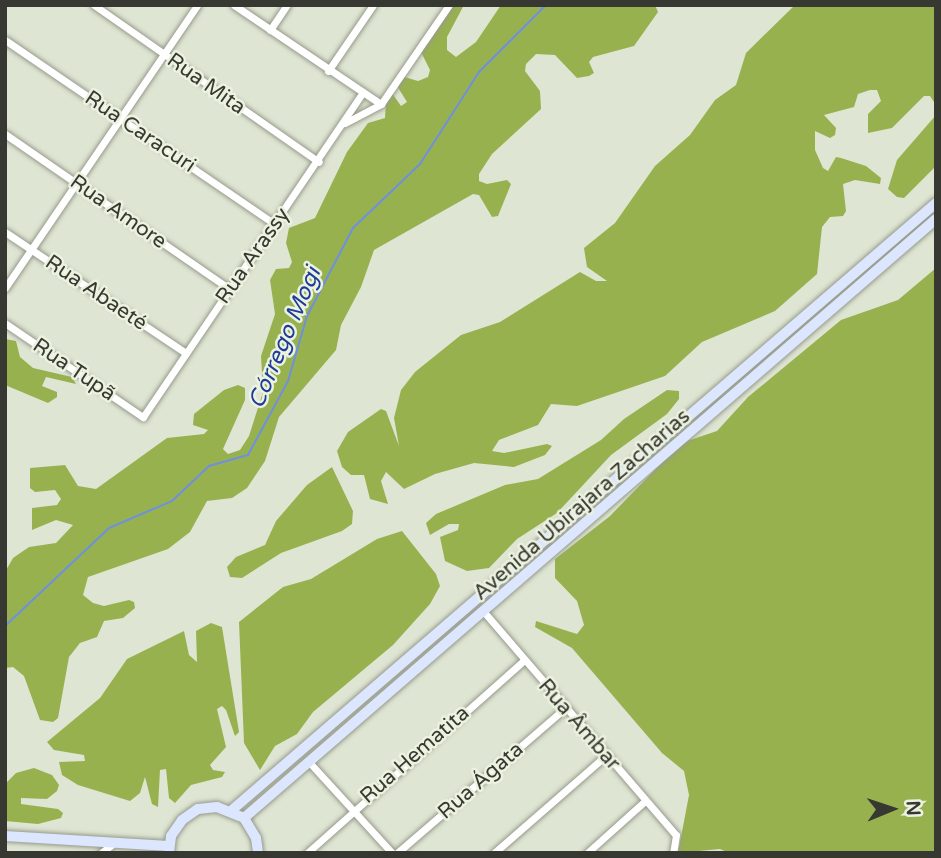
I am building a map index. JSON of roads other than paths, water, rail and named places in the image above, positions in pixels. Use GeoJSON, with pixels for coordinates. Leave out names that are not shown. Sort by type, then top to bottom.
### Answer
{"type":"FeatureCollection","features":[{"type":"Feature","properties":{"kind":"main road","name":"Avenida Ubirajara Zacharias"},"geometry":{"type":"LineString","coordinates":[[232,810],[936,203]]}},
{"type":"Feature","properties":{"kind":"main road","name":"Avenida Ubirajara Zacharias"},"geometry":{"type":"LineString","coordinates":[[244,818],[936,219]]}},
{"type":"Feature","properties":{"kind":"main road"},"geometry":{"type":"LineString","coordinates":[[5,836],[115,841],[169,849],[176,828],[189,814],[208,807],[232,810],[244,818],[256,838],[258,853]]}},
{"type":"Feature","properties":{"kind":"street","name":"Rua Mita"},"geometry":{"type":"LineString","coordinates":[[94,5],[318,162]]}},
{"type":"Feature","properties":{"kind":"street"},"geometry":{"type":"LineString","coordinates":[[5,288],[197,5]]}},
{"type":"Feature","properties":{"kind":"street"},"geometry":{"type":"LineString","coordinates":[[234,5],[362,94],[381,104]]}},
{"type":"Feature","properties":{"kind":"street"},"geometry":{"type":"LineString","coordinates":[[270,30],[287,5]]}},
{"type":"Feature","properties":{"kind":"street"},"geometry":{"type":"LineString","coordinates":[[328,71],[373,5]]}},
{"type":"Feature","properties":{"kind":"street"},"geometry":{"type":"LineString","coordinates":[[344,124],[381,104],[449,5]]}},
{"type":"Feature","properties":{"kind":"street","name":"Rua Caracuri"},"geometry":{"type":"LineString","coordinates":[[5,40],[275,224]]}},
{"type":"Feature","properties":{"kind":"street","name":"Rua Arassy"},"geometry":{"type":"LineString","coordinates":[[143,417],[362,94]]}},
{"type":"Feature","properties":{"kind":"street","name":"Rua Amore"},"geometry":{"type":"LineString","coordinates":[[5,134],[230,289]]}},
{"type":"Feature","properties":{"kind":"street","name":"Rua Abaeté"},"geometry":{"type":"LineString","coordinates":[[5,232],[186,353]]}},
{"type":"Feature","properties":{"kind":"street","name":"Rua Tupã"},"geometry":{"type":"LineString","coordinates":[[5,323],[143,417]]}},
{"type":"Feature","properties":{"kind":"street","name":"Rua Âmbar"},"geometry":{"type":"LineString","coordinates":[[484,612],[564,709],[677,835],[673,853]]}},
{"type":"Feature","properties":{"kind":"street","name":"Rua Hematita"},"geometry":{"type":"LineString","coordinates":[[307,852],[352,809],[524,660]]}},
{"type":"Feature","properties":{"kind":"street","name":"Rua Ágata"},"geometry":{"type":"LineString","coordinates":[[395,853],[564,709]]}},
{"type":"Feature","properties":{"kind":"street"},"geometry":{"type":"LineString","coordinates":[[494,853],[605,756]]}},
{"type":"Feature","properties":{"kind":"street"},"geometry":{"type":"LineString","coordinates":[[309,762],[395,853]]}},
{"type":"Feature","properties":{"kind":"street"},"geometry":{"type":"LineString","coordinates":[[587,853],[645,801]]}},
{"type":"Feature","properties":{"kind":"street"},"geometry":{"type":"LineString","coordinates":[[101,853],[115,841]]}},
{"type":"Feature","properties":{"kind":"waterway","name":"Córrego Mogi"},"geometry":{"type":"LineString","coordinates":[[5,626],[109,528],[172,501],[209,466],[248,455],[288,381],[307,316],[353,228],[420,164],[479,72],[546,5]]}}]}
